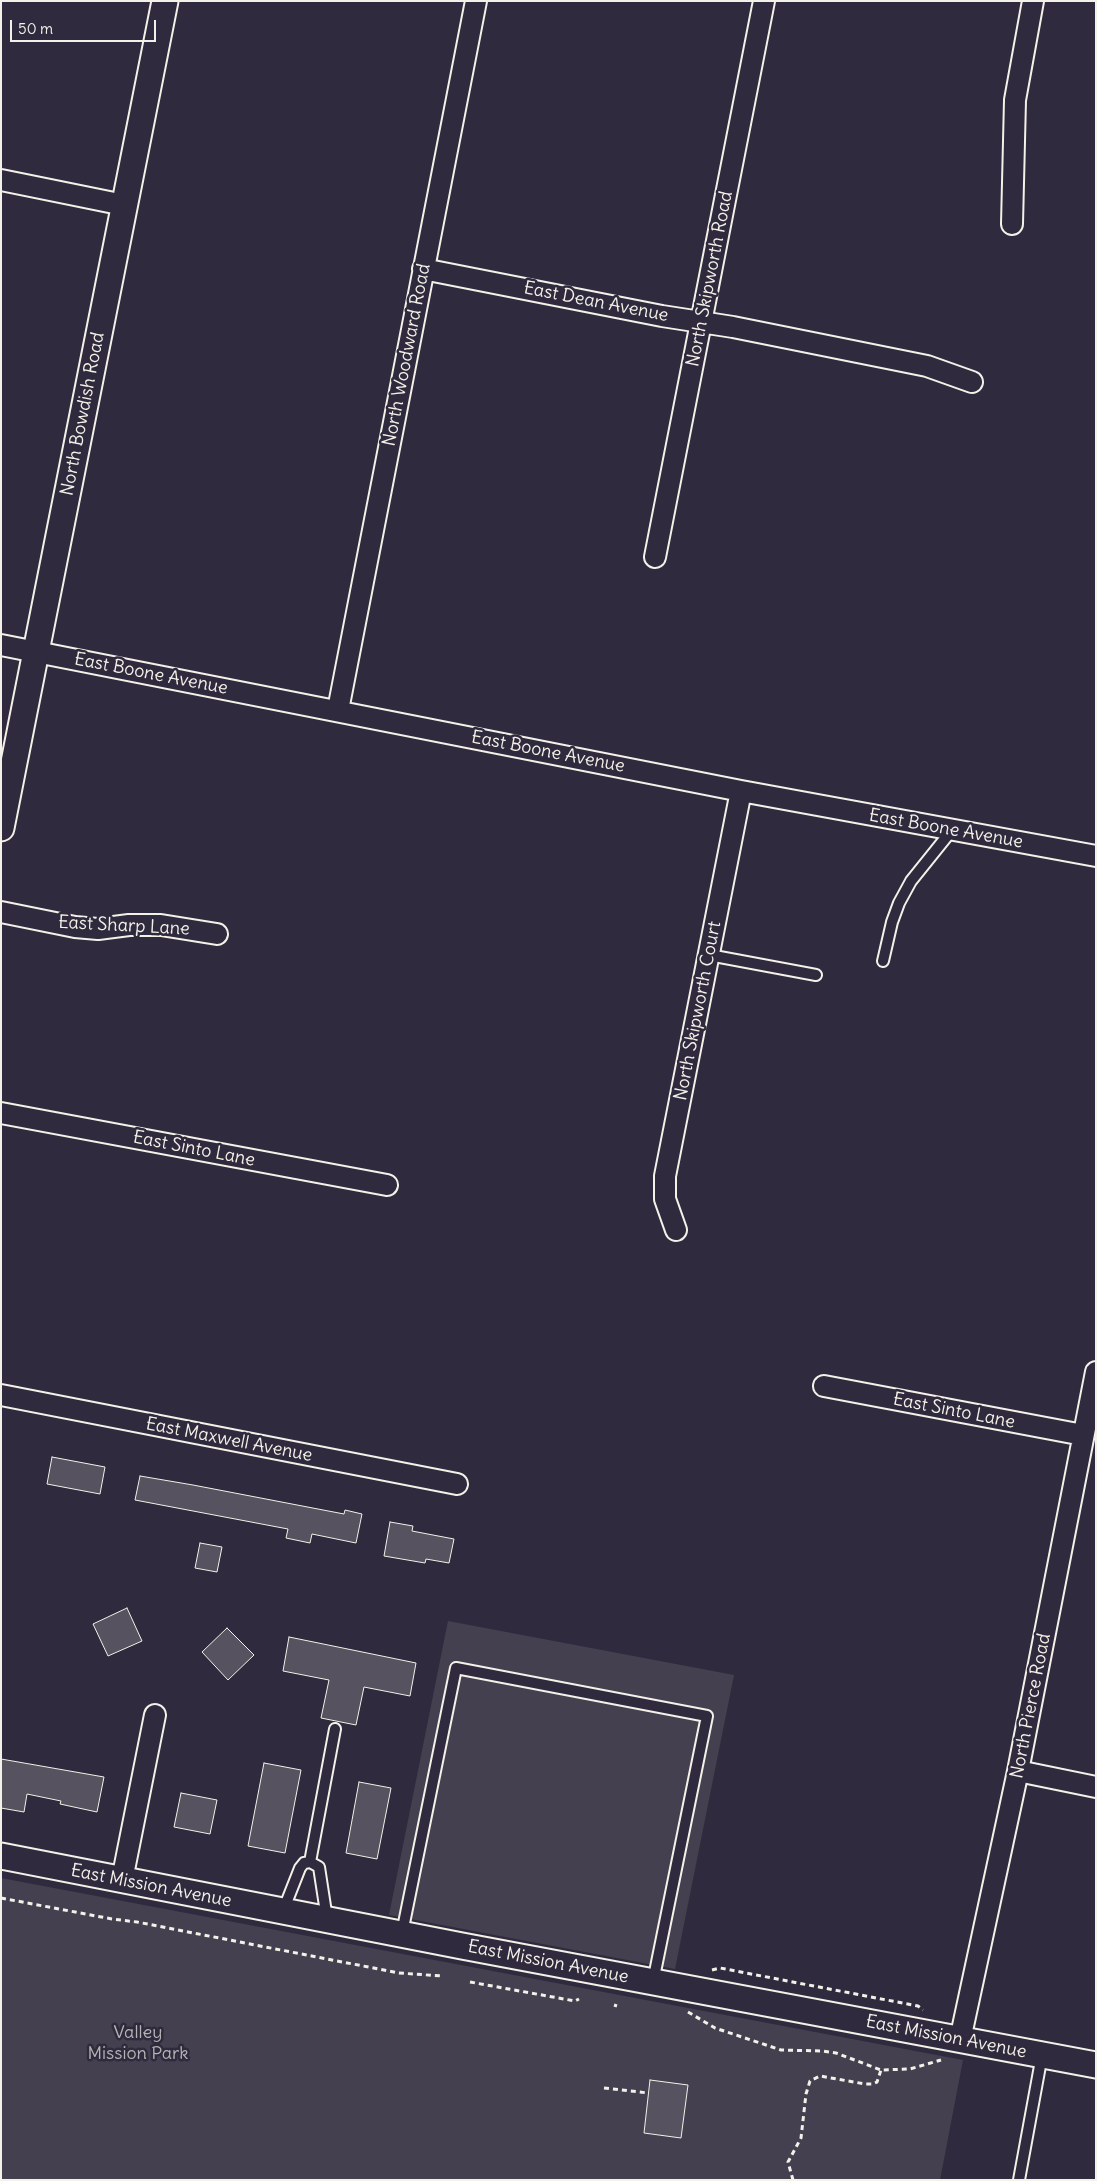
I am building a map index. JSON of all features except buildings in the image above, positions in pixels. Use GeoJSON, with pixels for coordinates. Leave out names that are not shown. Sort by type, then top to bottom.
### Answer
{"type":"FeatureCollection","features":[{"type":"Feature","properties":{"kind":"street","name":"North Bowdish Road"},"geometry":{"type":"LineString","coordinates":[[1,828],[165,1]]}},
{"type":"Feature","properties":{"kind":"street","name":"North Woodward Road"},"geometry":{"type":"LineString","coordinates":[[338,710],[476,1]]}},
{"type":"Feature","properties":{"kind":"street","name":"North Skipworth Road"},"geometry":{"type":"LineString","coordinates":[[655,557],[764,1]]}},
{"type":"Feature","properties":{"kind":"street"},"geometry":{"type":"LineString","coordinates":[[1012,224],[1014,100],[1033,1]]}},
{"type":"Feature","properties":{"kind":"street"},"geometry":{"type":"LineString","coordinates":[[1,180],[124,205]]}},
{"type":"Feature","properties":{"kind":"street","name":"East Dean Avenue"},"geometry":{"type":"LineString","coordinates":[[424,268],[927,366],[972,382]]}},
{"type":"Feature","properties":{"kind":"street","name":"East Boone Avenue"},"geometry":{"type":"LineString","coordinates":[[1,645],[741,791],[1096,856]]}},
{"type":"Feature","properties":{"kind":"street","name":"North Skipworth Court"},"geometry":{"type":"LineString","coordinates":[[676,1230],[665,1200],[665,1176],[741,791]]}},
{"type":"Feature","properties":{"kind":"street","name":"East Sharp Lane"},"geometry":{"type":"LineString","coordinates":[[1,912],[75,927],[98,928],[129,925],[161,925],[217,934]]}},
{"type":"Feature","properties":{"kind":"street","name":"East Sinto Lane"},"geometry":{"type":"LineString","coordinates":[[1,1113],[387,1185]]}},
{"type":"Feature","properties":{"kind":"street","name":"North Pierce Road"},"geometry":{"type":"LineString","coordinates":[[960,2040],[1018,1771],[1096,1372]]}},
{"type":"Feature","properties":{"kind":"street","name":"East Sinto Lane"},"geometry":{"type":"LineString","coordinates":[[824,1386],[1083,1435]]}},
{"type":"Feature","properties":{"kind":"street","name":"East Maxwell Avenue"},"geometry":{"type":"LineString","coordinates":[[1,1395],[457,1484]]}},
{"type":"Feature","properties":{"kind":"street"},"geometry":{"type":"LineString","coordinates":[[122,1880],[155,1715]]}},
{"type":"Feature","properties":{"kind":"street"},"geometry":{"type":"LineString","coordinates":[[1018,1771],[1096,1787]]}},
{"type":"Feature","properties":{"kind":"street","name":"East Mission Avenue"},"geometry":{"type":"LineString","coordinates":[[1,1856],[327,1920],[1096,2065]]}},
{"type":"Feature","properties":{"kind":"lane"},"geometry":{"type":"LineString","coordinates":[[884,961],[892,922],[899,904],[911,882],[952,830]]}},
{"type":"Feature","properties":{"kind":"lane"},"geometry":{"type":"LineString","coordinates":[[709,954],[816,975]]}},
{"type":"Feature","properties":{"kind":"lane"},"geometry":{"type":"LineString","coordinates":[[402,1934],[456,1668],[707,1716],[653,1982]]}},
{"type":"Feature","properties":{"kind":"lane"},"geometry":{"type":"LineString","coordinates":[[310,1862],[335,1729]]}},
{"type":"Feature","properties":{"kind":"lane"},"geometry":{"type":"LineString","coordinates":[[283,1911],[300,1868],[304,1863],[310,1862],[319,1867],[327,1920]]}},
{"type":"Feature","properties":{"kind":"lane"},"geometry":{"type":"LineString","coordinates":[[1019,2180],[1042,2055]]}},
{"type":"Feature","properties":{"kind":"path"},"geometry":{"type":"LineString","coordinates":[[1,1898],[137,1922],[399,1973],[442,1976]]}},
{"type":"Feature","properties":{"kind":"path"},"geometry":{"type":"LineString","coordinates":[[470,1982],[575,2001],[579,1999]]}},
{"type":"Feature","properties":{"kind":"path"},"geometry":{"type":"LineString","coordinates":[[688,2012],[715,2028],[781,2050],[836,2053],[882,2070],[910,2070],[942,2060]]}},
{"type":"Feature","properties":{"kind":"path"},"geometry":{"type":"LineString","coordinates":[[793,2180],[788,2162],[801,2138],[806,2094],[810,2080],[820,2076],[872,2084],[878,2082],[882,2070]]}},
{"type":"Feature","properties":{"kind":"path"},"geometry":{"type":"LineString","coordinates":[[604,2088],[648,2093]]}},
{"type":"Feature","properties":{"kind":"green space"},"geometry":{"type":"Polygon","coordinates":[[[448,1621],[734,1675],[675,1969],[389,1915],[448,1621]]]}},
{"type":"Feature","properties":{"kind":"green space","name":"Valley Mission Park"},"geometry":{"type":"Polygon","coordinates":[[[1,1878],[963,2060],[940,2180],[1,2180],[1,1878]]]}}]}
